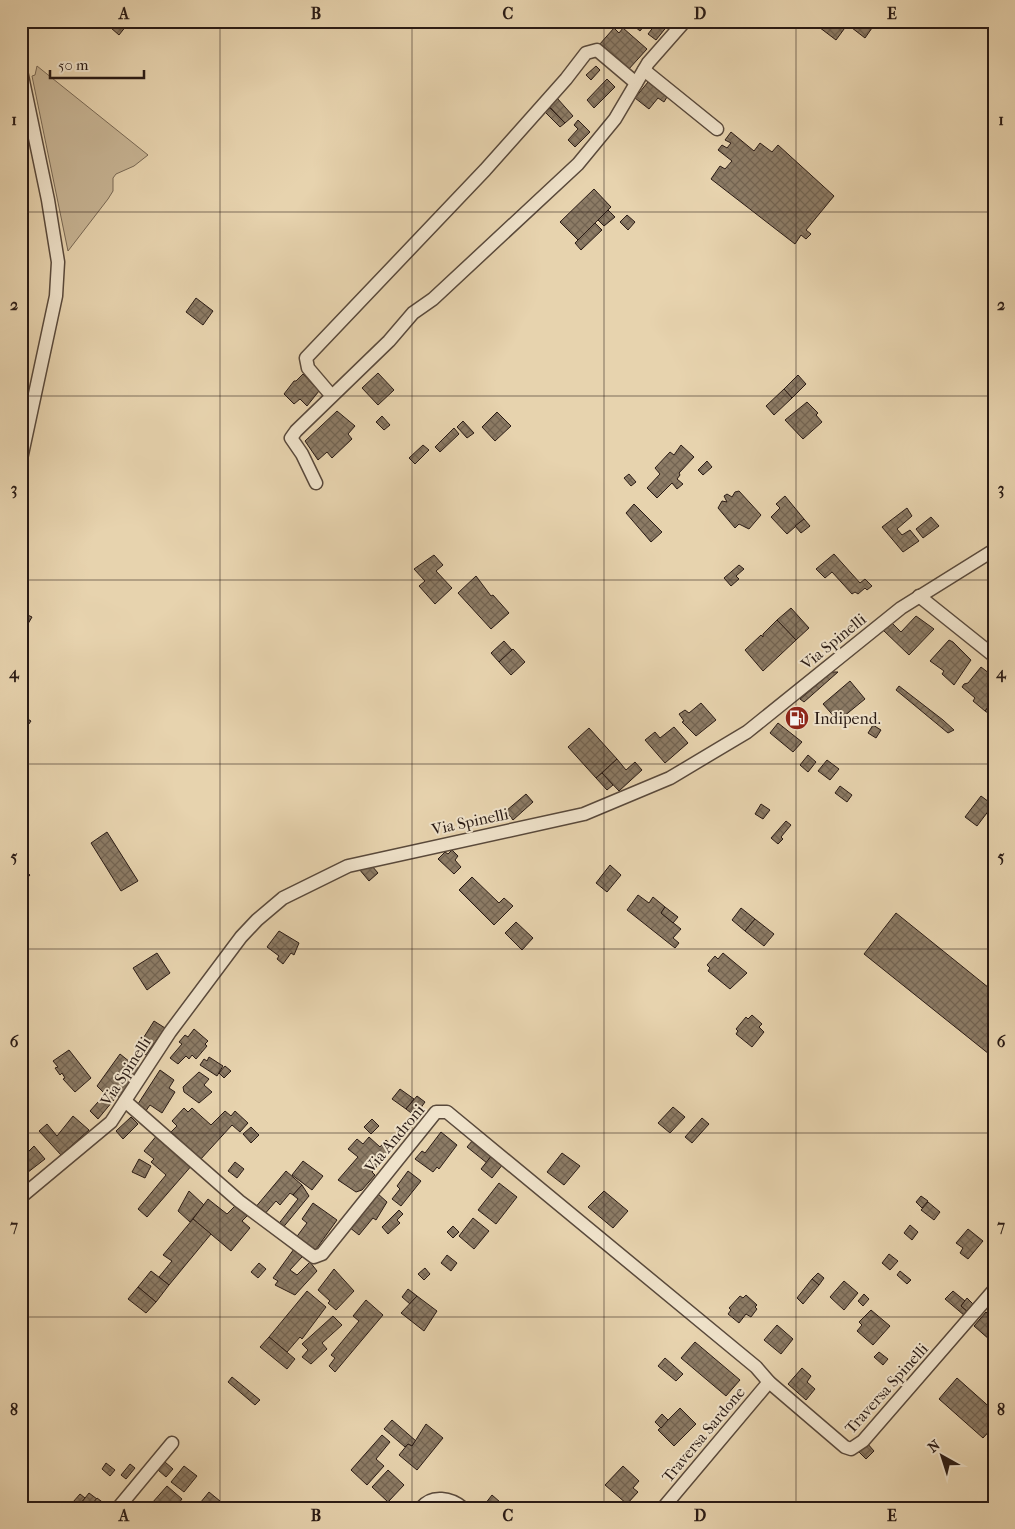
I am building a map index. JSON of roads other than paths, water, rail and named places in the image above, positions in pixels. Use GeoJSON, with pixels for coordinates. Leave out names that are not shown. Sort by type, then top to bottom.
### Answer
{"type":"FeatureCollection","features":[{"type":"Feature","properties":{"kind":"street"},"geometry":{"type":"LineString","coordinates":[[316,483],[302,454],[294,446],[291,438],[331,395],[389,341],[413,313],[433,299],[578,164],[615,119],[644,70],[685,21]]}},
{"type":"Feature","properties":{"kind":"street"},"geometry":{"type":"LineString","coordinates":[[331,395],[308,368],[306,358],[485,170],[566,80],[586,53],[597,50],[636,84]]}},
{"type":"Feature","properties":{"kind":"street"},"geometry":{"type":"LineString","coordinates":[[644,70],[718,129]]}},
{"type":"Feature","properties":{"kind":"street"},"geometry":{"type":"LineString","coordinates":[[21,71],[48,200],[58,262],[56,296],[28,395],[21,459]]}},
{"type":"Feature","properties":{"kind":"street","name":"Via Spinelli"},"geometry":{"type":"LineString","coordinates":[[21,1198],[112,1122],[170,1032],[241,937],[256,920],[284,898],[348,866],[411,850],[584,814],[670,778],[747,732],[901,608],[994,550]]}},
{"type":"Feature","properties":{"kind":"street"},"geometry":{"type":"LineString","coordinates":[[919,596],[994,656]]}},
{"type":"Feature","properties":{"kind":"street","name":"Via Androni"},"geometry":{"type":"LineString","coordinates":[[125,1101],[239,1201],[314,1257],[322,1254],[436,1112],[447,1112],[756,1367],[769,1382]]}},
{"type":"Feature","properties":{"kind":"street","name":"Traversa Spinelli"},"geometry":{"type":"LineString","coordinates":[[769,1382],[845,1447],[851,1449],[857,1446],[994,1290]]}},
{"type":"Feature","properties":{"kind":"street","name":"Traversa Sardone"},"geometry":{"type":"LineString","coordinates":[[663,1508],[769,1382]]}},
{"type":"Feature","properties":{"kind":"street"},"geometry":{"type":"LineString","coordinates":[[118,1508],[172,1443]]}},
{"type":"Feature","properties":{"kind":"street"},"geometry":{"type":"LineString","coordinates":[[421,1508],[429,1501],[446,1499],[463,1508]]}},
{"type":"Feature","properties":{"kind":"place","name":"Indipend."},"geometry":{"type":"Point","coordinates":[797,718]}}]}
